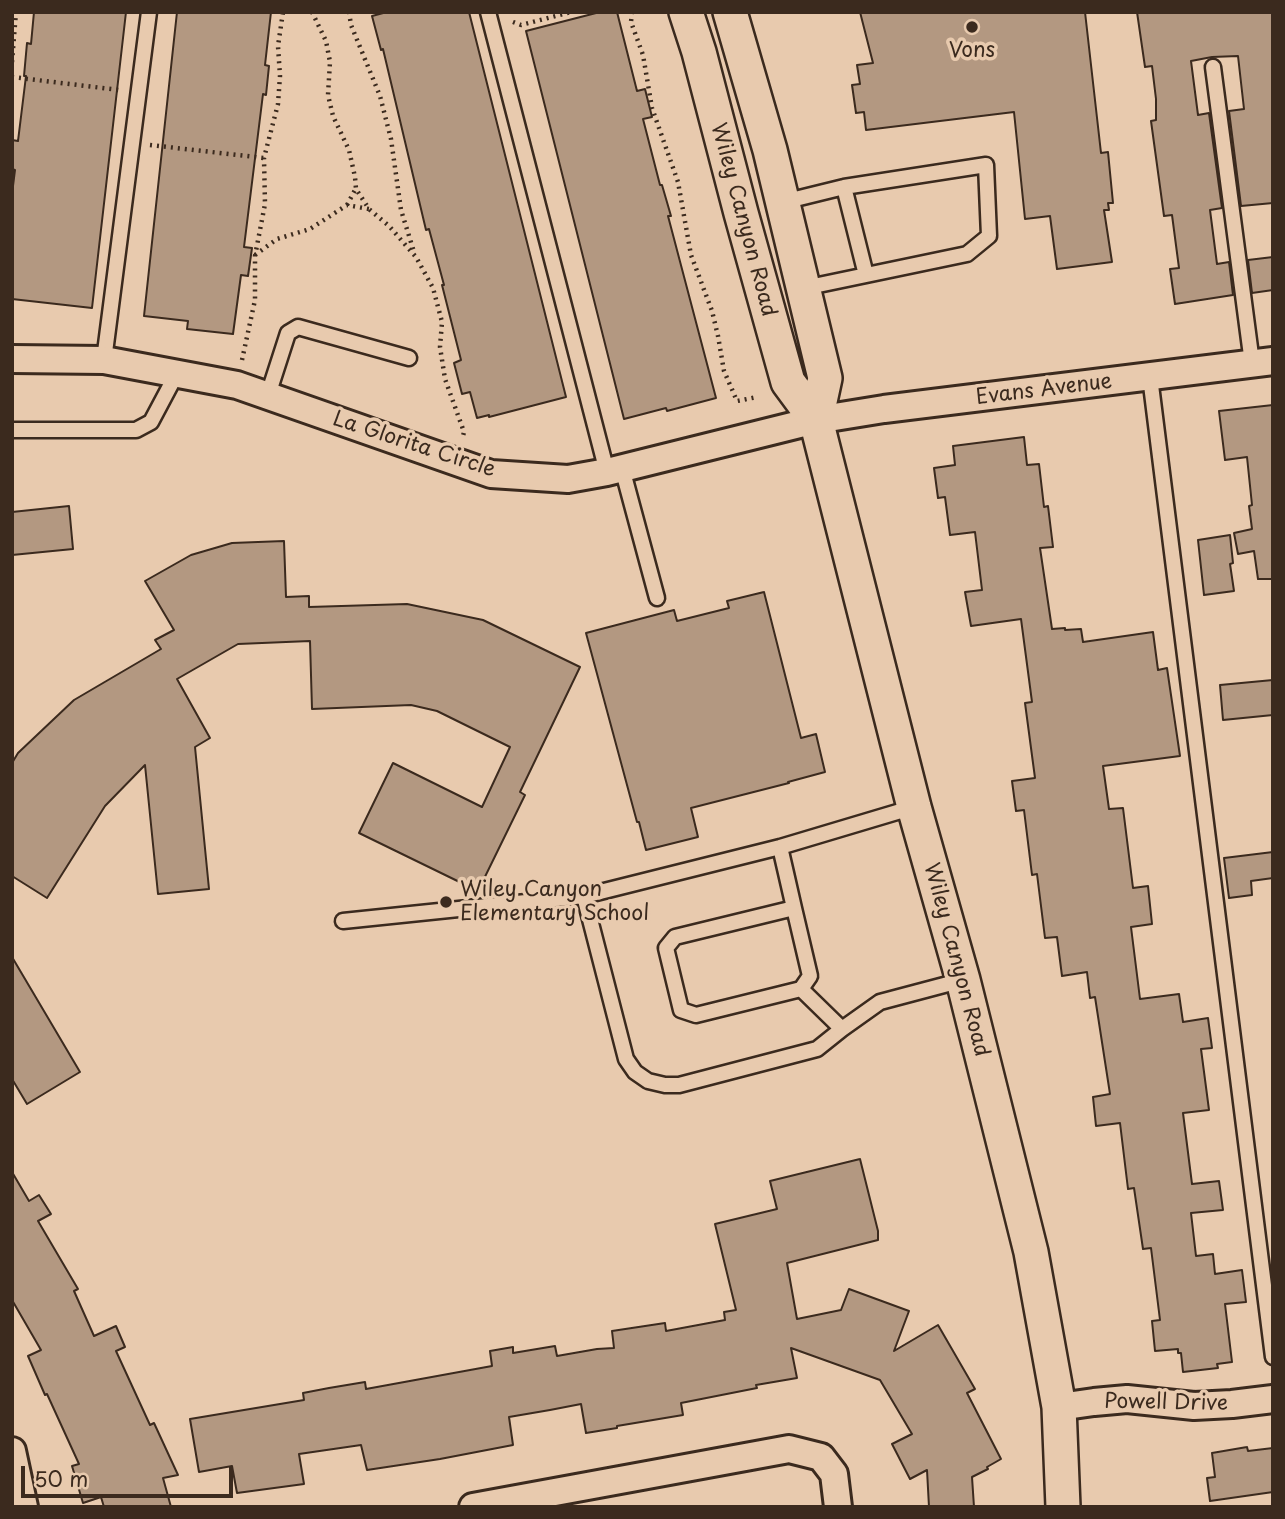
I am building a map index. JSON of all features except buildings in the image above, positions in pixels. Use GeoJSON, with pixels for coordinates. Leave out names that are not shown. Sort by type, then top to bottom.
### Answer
{"type":"FeatureCollection","features":[{"type":"Feature","properties":{"kind":"street","name":"Wiley Canyon Road"},"geometry":{"type":"LineString","coordinates":[[686,12],[788,382],[816,420],[914,807],[963,980],[1031,1252],[1059,1407],[1063,1507]]}},
{"type":"Feature","properties":{"kind":"street","name":"Wiley Canyon Road"},"geometry":{"type":"LineString","coordinates":[[730,12],[783,202],[825,378],[816,420]]}},
{"type":"Feature","properties":{"kind":"street"},"geometry":{"type":"LineString","coordinates":[[741,213],[783,202]]}},
{"type":"Feature","properties":{"kind":"street"},"geometry":{"type":"LineString","coordinates":[[763,297],[804,288]]}},
{"type":"Feature","properties":{"kind":"street","name":"La Glorita Circle"},"geometry":{"type":"LineString","coordinates":[[12,359],[104,360],[237,385],[491,474],[568,480],[816,420]]}},
{"type":"Feature","properties":{"kind":"street","name":"Evans Avenue"},"geometry":{"type":"LineString","coordinates":[[816,420],[884,409],[1263,362]]}},
{"type":"Feature","properties":{"kind":"street","name":"Powell Drive"},"geometry":{"type":"LineString","coordinates":[[1059,1407],[1127,1399],[1194,1406],[1273,1399]]}},
{"type":"Feature","properties":{"kind":"street"},"geometry":{"type":"LineString","coordinates":[[473,1507],[789,1449],[821,1457],[834,1474],[838,1507]]}},
{"type":"Feature","properties":{"kind":"street"},"geometry":{"type":"LineString","coordinates":[[12,1451],[24,1507]]}},
{"type":"Feature","properties":{"kind":"lane"},"geometry":{"type":"LineString","coordinates":[[104,360],[149,12]]}},
{"type":"Feature","properties":{"kind":"lane"},"geometry":{"type":"LineString","coordinates":[[488,12],[614,470],[657,598]]}},
{"type":"Feature","properties":{"kind":"lane"},"geometry":{"type":"LineString","coordinates":[[1213,67],[1263,362]]}},
{"type":"Feature","properties":{"kind":"lane"},"geometry":{"type":"LineString","coordinates":[[783,202],[844,187],[986,165],[989,236],[967,254],[804,288]]}},
{"type":"Feature","properties":{"kind":"lane"},"geometry":{"type":"LineString","coordinates":[[844,187],[866,275]]}},
{"type":"Feature","properties":{"kind":"lane"},"geometry":{"type":"LineString","coordinates":[[268,395],[288,333],[298,327],[409,358]]}},
{"type":"Feature","properties":{"kind":"lane"},"geometry":{"type":"LineString","coordinates":[[12,430],[136,430],[151,422],[177,373]]}},
{"type":"Feature","properties":{"kind":"lane"},"geometry":{"type":"LineString","coordinates":[[1150,377],[1273,1357]]}},
{"type":"Feature","properties":{"kind":"lane"},"geometry":{"type":"LineString","coordinates":[[343,921],[584,897],[780,847],[914,807]]}},
{"type":"Feature","properties":{"kind":"lane"},"geometry":{"type":"LineString","coordinates":[[780,847],[810,976],[802,989],[696,1015],[681,1010],[666,948],[676,937],[794,908]]}},
{"type":"Feature","properties":{"kind":"lane"},"geometry":{"type":"LineString","coordinates":[[584,897],[626,1059],[635,1072],[648,1081],[664,1085],[679,1085],[817,1049],[880,1002],[963,980]]}},
{"type":"Feature","properties":{"kind":"lane"},"geometry":{"type":"LineString","coordinates":[[802,989],[842,1029]]}},
{"type":"Feature","properties":{"kind":"path"},"geometry":{"type":"LineString","coordinates":[[13,57],[16,12]]}},
{"type":"Feature","properties":{"kind":"path"},"geometry":{"type":"LineString","coordinates":[[237,385],[255,300],[255,256],[265,204],[264,158],[278,104],[278,46],[283,12]]}},
{"type":"Feature","properties":{"kind":"path"},"geometry":{"type":"LineString","coordinates":[[312,12],[326,41],[330,62],[328,95],[333,116],[349,150],[356,189],[369,209],[389,226],[416,257]]}},
{"type":"Feature","properties":{"kind":"path"},"geometry":{"type":"LineString","coordinates":[[349,12],[351,24],[380,96],[391,139],[401,210],[416,257],[433,288],[442,322],[440,347],[445,379],[464,432],[457,462]]}},
{"type":"Feature","properties":{"kind":"path"},"geometry":{"type":"LineString","coordinates":[[510,21],[521,25],[571,12]]}},
{"type":"Feature","properties":{"kind":"path"},"geometry":{"type":"LineString","coordinates":[[632,12],[631,22],[643,55],[652,108],[678,182],[691,255],[712,312],[724,371],[737,401],[757,397]]}},
{"type":"Feature","properties":{"kind":"path"},"geometry":{"type":"LineString","coordinates":[[12,78],[138,92]]}},
{"type":"Feature","properties":{"kind":"path"},"geometry":{"type":"LineString","coordinates":[[132,144],[264,158]]}},
{"type":"Feature","properties":{"kind":"path"},"geometry":{"type":"LineString","coordinates":[[255,256],[277,239],[310,229],[347,205],[356,189]]}},
{"type":"Feature","properties":{"kind":"path"},"geometry":{"type":"LineString","coordinates":[[347,205],[369,209]]}},
{"type":"Feature","properties":{"kind":"place","name":"Vons"},"geometry":{"type":"Point","coordinates":[972,27]}},
{"type":"Feature","properties":{"kind":"place","name":"Wiley Canyon Elementary School"},"geometry":{"type":"Point","coordinates":[446,902]}}]}
